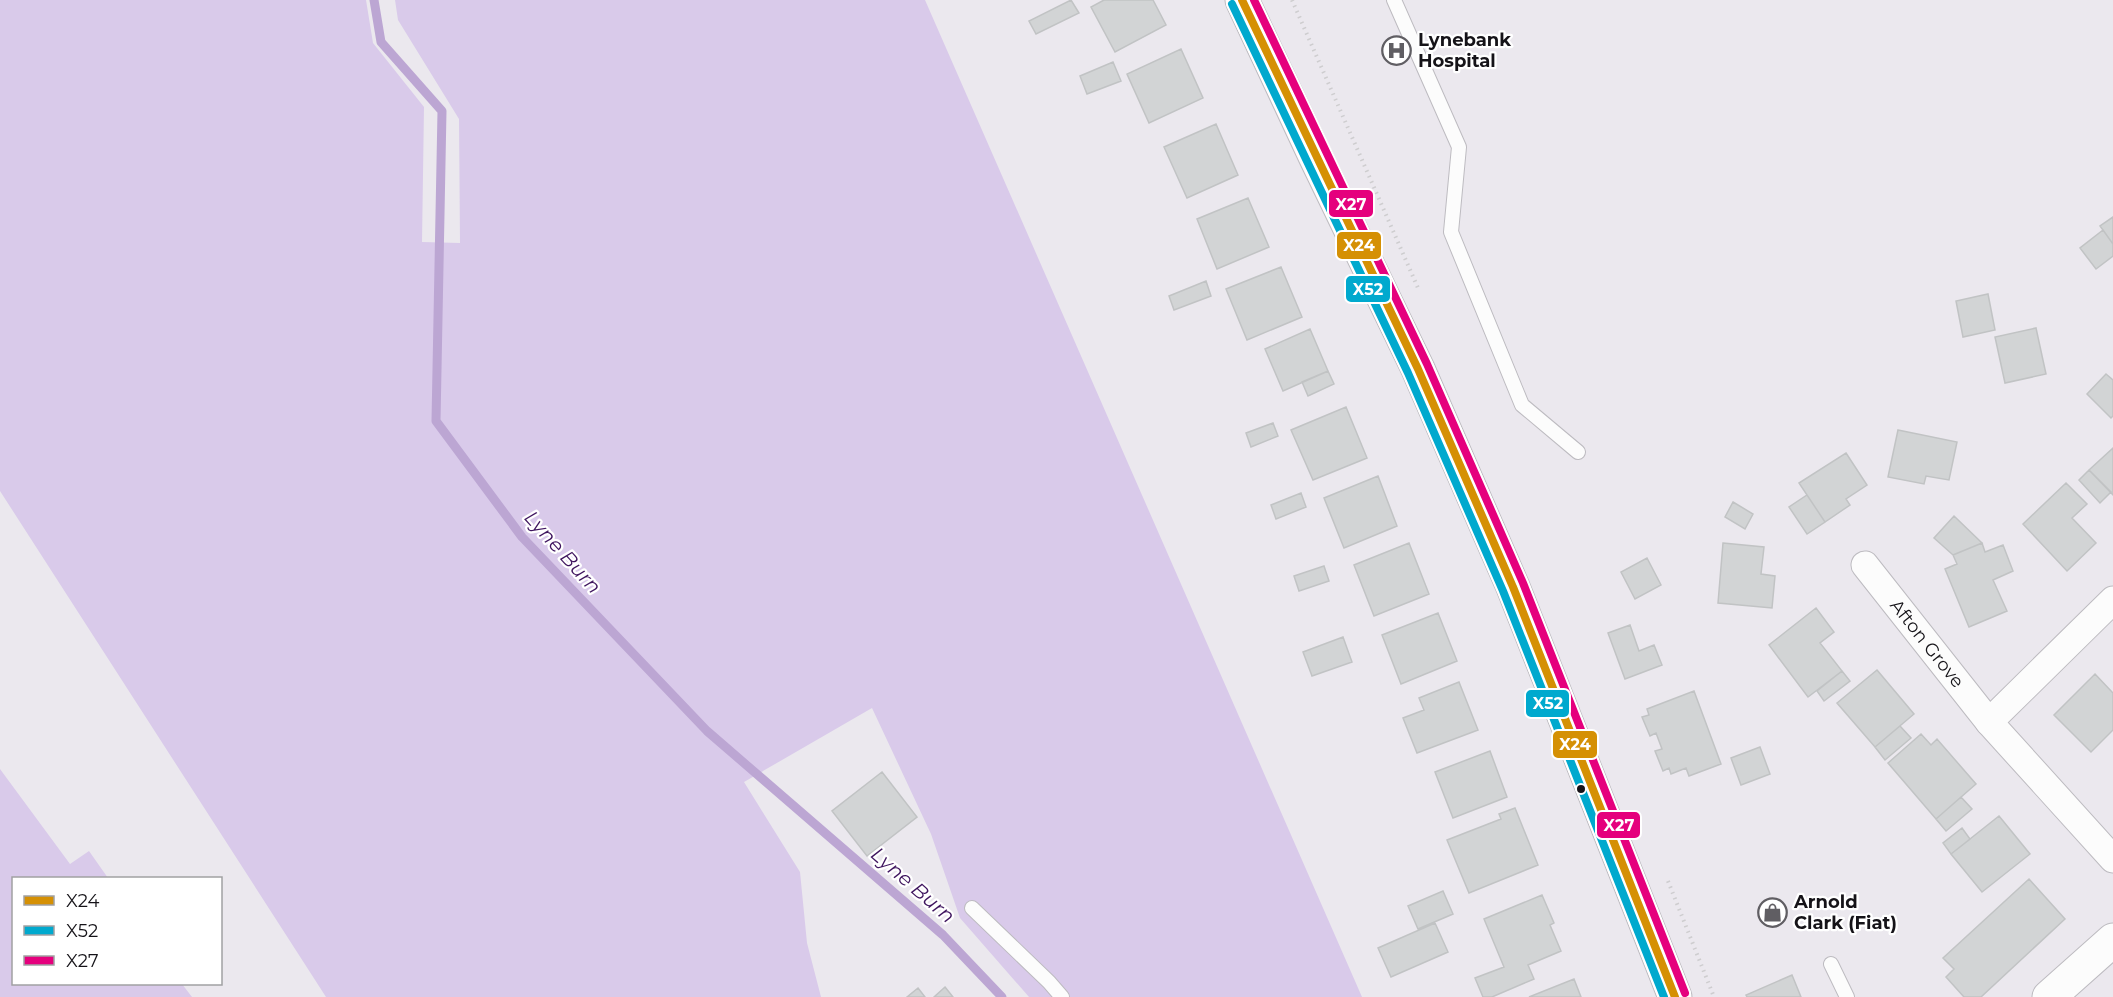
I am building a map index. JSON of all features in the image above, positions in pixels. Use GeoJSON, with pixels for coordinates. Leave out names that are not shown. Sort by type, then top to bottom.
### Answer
{"type":"FeatureCollection","features":[{"type":"Feature","properties":{"kind":"main road"},"geometry":{"type":"LineString","coordinates":[[1242,0],[1418,369],[1513,587],[1675,997]]}},
{"type":"Feature","properties":{"kind":"main road"},"geometry":{"type":"LineString","coordinates":[[2049,997],[2113,940]]}},
{"type":"Feature","properties":{"kind":"street","name":"Afton Grove"},"geometry":{"type":"LineString","coordinates":[[1865,565],[1989,722],[2113,859]]}},
{"type":"Feature","properties":{"kind":"street"},"geometry":{"type":"LineString","coordinates":[[1989,722],[2113,600]]}},
{"type":"Feature","properties":{"kind":"lane"},"geometry":{"type":"LineString","coordinates":[[1394,0],[1459,147],[1451,232],[1522,405],[1578,452]]}},
{"type":"Feature","properties":{"kind":"lane"},"geometry":{"type":"LineString","coordinates":[[972,908],[1062,997]]}},
{"type":"Feature","properties":{"kind":"lane"},"geometry":{"type":"LineString","coordinates":[[1831,964],[1847,997]]}},
{"type":"Feature","properties":{"kind":"shaded area"},"geometry":{"type":"Polygon","coordinates":[[[0,0],[366,0],[373,43],[424,107],[422,242],[460,243],[459,119],[398,20],[395,0],[925,0],[1362,997],[1029,997],[960,918],[931,834],[872,708],[744,782],[800,872],[807,943],[821,997],[326,997],[0,491],[0,0]]]}},
{"type":"Feature","properties":{"kind":"shaded area"},"geometry":{"type":"Polygon","coordinates":[[[0,769],[70,864],[89,851],[107,877],[12,877],[12,985],[183,985],[192,997],[0,997],[0,769]]]}},
{"type":"Feature","properties":{"kind":"building"},"geometry":{"type":"Polygon","coordinates":[[[1071,0],[1079,13],[1036,34],[1029,21],[1071,0]]]}},
{"type":"Feature","properties":{"kind":"building"},"geometry":{"type":"Polygon","coordinates":[[[1104,0],[1153,0],[1166,25],[1115,52],[1091,7],[1104,0]]]}},
{"type":"Feature","properties":{"kind":"building"},"geometry":{"type":"Polygon","coordinates":[[[1181,49],[1203,98],[1149,123],[1127,74],[1181,49]]]}},
{"type":"Feature","properties":{"kind":"building"},"geometry":{"type":"Polygon","coordinates":[[[1113,62],[1121,81],[1087,94],[1080,76],[1113,62]]]}},
{"type":"Feature","properties":{"kind":"building"},"geometry":{"type":"Polygon","coordinates":[[[1216,124],[1238,175],[1187,198],[1164,147],[1216,124]]]}},
{"type":"Feature","properties":{"kind":"building"},"geometry":{"type":"Polygon","coordinates":[[[1248,198],[1269,247],[1217,269],[1197,219],[1248,198]]]}},
{"type":"Feature","properties":{"kind":"building"},"geometry":{"type":"Polygon","coordinates":[[[2113,217],[2113,244],[2100,226],[2113,217]]]}},
{"type":"Feature","properties":{"kind":"building"},"geometry":{"type":"Polygon","coordinates":[[[2103,230],[2113,244],[2113,256],[2096,269],[2080,248],[2103,230]]]}},
{"type":"Feature","properties":{"kind":"building"},"geometry":{"type":"Polygon","coordinates":[[[1281,267],[1302,317],[1247,340],[1226,289],[1281,267]]]}},
{"type":"Feature","properties":{"kind":"building"},"geometry":{"type":"Polygon","coordinates":[[[1206,281],[1211,296],[1174,310],[1169,296],[1206,281]]]}},
{"type":"Feature","properties":{"kind":"building"},"geometry":{"type":"Polygon","coordinates":[[[1988,294],[1995,330],[1963,337],[1956,301],[1988,294]]]}},
{"type":"Feature","properties":{"kind":"building"},"geometry":{"type":"Polygon","coordinates":[[[2036,328],[2046,374],[2005,383],[1995,337],[2036,328]]]}},
{"type":"Feature","properties":{"kind":"building"},"geometry":{"type":"Polygon","coordinates":[[[1310,329],[1328,371],[1283,391],[1265,349],[1310,329]]]}},
{"type":"Feature","properties":{"kind":"building"},"geometry":{"type":"Polygon","coordinates":[[[1328,371],[1334,384],[1308,396],[1302,382],[1328,371]]]}},
{"type":"Feature","properties":{"kind":"building"},"geometry":{"type":"Polygon","coordinates":[[[2106,374],[2113,380],[2113,416],[2111,418],[2087,394],[2106,374]]]}},
{"type":"Feature","properties":{"kind":"building"},"geometry":{"type":"Polygon","coordinates":[[[1346,407],[1367,458],[1313,480],[1291,430],[1346,407]]]}},
{"type":"Feature","properties":{"kind":"building"},"geometry":{"type":"Polygon","coordinates":[[[1273,423],[1278,436],[1251,447],[1246,433],[1273,423]]]}},
{"type":"Feature","properties":{"kind":"building"},"geometry":{"type":"Polygon","coordinates":[[[1898,430],[1957,442],[1949,480],[1926,476],[1924,484],[1888,477],[1898,430]]]}},
{"type":"Feature","properties":{"kind":"building"},"geometry":{"type":"Polygon","coordinates":[[[2113,448],[2113,495],[2089,470],[2113,448]]]}},
{"type":"Feature","properties":{"kind":"building"},"geometry":{"type":"Polygon","coordinates":[[[1846,453],[1867,485],[1846,499],[1850,505],[1825,522],[1799,483],[1846,453]]]}},
{"type":"Feature","properties":{"kind":"building"},"geometry":{"type":"Polygon","coordinates":[[[2089,470],[2111,492],[2100,503],[2079,480],[2089,470]]]}},
{"type":"Feature","properties":{"kind":"building"},"geometry":{"type":"Polygon","coordinates":[[[1378,476],[1397,526],[1344,548],[1324,498],[1378,476]]]}},
{"type":"Feature","properties":{"kind":"building"},"geometry":{"type":"Polygon","coordinates":[[[2066,483],[2087,504],[2072,518],[2096,543],[2067,571],[2023,524],[2066,483]]]}},
{"type":"Feature","properties":{"kind":"building"},"geometry":{"type":"Polygon","coordinates":[[[1301,493],[1306,507],[1276,519],[1271,505],[1301,493]]]}},
{"type":"Feature","properties":{"kind":"building"},"geometry":{"type":"Polygon","coordinates":[[[1807,495],[1825,522],[1807,534],[1789,507],[1807,495]]]}},
{"type":"Feature","properties":{"kind":"building"},"geometry":{"type":"Polygon","coordinates":[[[1733,502],[1753,514],[1745,529],[1725,517],[1733,502]]]}},
{"type":"Feature","properties":{"kind":"building"},"geometry":{"type":"Polygon","coordinates":[[[1954,516],[1982,543],[1953,555],[1934,538],[1954,516]]]}},
{"type":"Feature","properties":{"kind":"building"},"geometry":{"type":"Polygon","coordinates":[[[1409,543],[1429,594],[1374,616],[1354,565],[1409,543]]]}},
{"type":"Feature","properties":{"kind":"building"},"geometry":{"type":"Polygon","coordinates":[[[1723,543],[1764,547],[1761,574],[1775,576],[1772,608],[1718,603],[1723,543]]]}},
{"type":"Feature","properties":{"kind":"building"},"geometry":{"type":"Polygon","coordinates":[[[1982,543],[1985,552],[2003,545],[2013,571],[1993,580],[2007,611],[1969,627],[1945,569],[1957,564],[1953,555],[1982,543]]]}},
{"type":"Feature","properties":{"kind":"building"},"geometry":{"type":"Polygon","coordinates":[[[1647,558],[1661,585],[1635,599],[1621,572],[1647,558]]]}},
{"type":"Feature","properties":{"kind":"building"},"geometry":{"type":"Polygon","coordinates":[[[1324,566],[1329,581],[1299,591],[1294,576],[1324,566]]]}},
{"type":"Feature","properties":{"kind":"building"},"geometry":{"type":"Polygon","coordinates":[[[1816,608],[1834,632],[1820,643],[1842,671],[1808,697],[1769,645],[1816,608]]]}},
{"type":"Feature","properties":{"kind":"building"},"geometry":{"type":"Polygon","coordinates":[[[1438,613],[1457,661],[1401,684],[1382,635],[1438,613]]]}},
{"type":"Feature","properties":{"kind":"building"},"geometry":{"type":"Polygon","coordinates":[[[1630,625],[1639,651],[1654,645],[1662,665],[1625,679],[1608,633],[1630,625]]]}},
{"type":"Feature","properties":{"kind":"building"},"geometry":{"type":"Polygon","coordinates":[[[1343,637],[1352,662],[1312,676],[1303,652],[1343,637]]]}},
{"type":"Feature","properties":{"kind":"building"},"geometry":{"type":"Polygon","coordinates":[[[1877,670],[1914,714],[1875,747],[1837,703],[1877,670]]]}},
{"type":"Feature","properties":{"kind":"building"},"geometry":{"type":"Polygon","coordinates":[[[1842,671],[1850,681],[1824,701],[1817,691],[1842,671]]]}},
{"type":"Feature","properties":{"kind":"building"},"geometry":{"type":"Polygon","coordinates":[[[2095,674],[2113,693],[2113,730],[2091,752],[2054,715],[2095,674]]]}},
{"type":"Feature","properties":{"kind":"building"},"geometry":{"type":"Polygon","coordinates":[[[1459,682],[1478,730],[1417,753],[1403,718],[1424,710],[1419,698],[1459,682]]]}},
{"type":"Feature","properties":{"kind":"building"},"geometry":{"type":"Polygon","coordinates":[[[1694,691],[1721,764],[1689,776],[1686,768],[1671,774],[1669,768],[1663,771],[1655,751],[1662,749],[1656,733],[1650,736],[1642,717],[1649,715],[1647,709],[1694,691]]]}},
{"type":"Feature","properties":{"kind":"building"},"geometry":{"type":"Polygon","coordinates":[[[1900,726],[1911,738],[1885,760],[1875,747],[1900,726]]]}},
{"type":"Feature","properties":{"kind":"building"},"geometry":{"type":"Polygon","coordinates":[[[1921,734],[1931,745],[1937,739],[1976,784],[1936,819],[1888,763],[1921,734]]]}},
{"type":"Feature","properties":{"kind":"building"},"geometry":{"type":"Polygon","coordinates":[[[1760,747],[1770,774],[1741,785],[1731,758],[1760,747]]]}},
{"type":"Feature","properties":{"kind":"building"},"geometry":{"type":"Polygon","coordinates":[[[1490,751],[1507,797],[1453,818],[1435,772],[1490,751]]]}},
{"type":"Feature","properties":{"kind":"building"},"geometry":{"type":"Polygon","coordinates":[[[882,772],[917,817],[867,856],[832,811],[882,772]]]}},
{"type":"Feature","properties":{"kind":"building"},"geometry":{"type":"Polygon","coordinates":[[[1961,797],[1972,809],[1946,831],[1936,819],[1961,797]]]}},
{"type":"Feature","properties":{"kind":"building"},"geometry":{"type":"Polygon","coordinates":[[[1515,808],[1538,865],[1469,893],[1447,840],[1501,819],[1499,814],[1515,808]]]}},
{"type":"Feature","properties":{"kind":"building"},"geometry":{"type":"Polygon","coordinates":[[[1999,816],[2030,854],[1982,892],[1951,854],[1999,816]]]}},
{"type":"Feature","properties":{"kind":"building"},"geometry":{"type":"Polygon","coordinates":[[[1962,828],[1970,839],[1951,854],[1943,843],[1962,828]]]}},
{"type":"Feature","properties":{"kind":"building"},"geometry":{"type":"Polygon","coordinates":[[[2029,879],[2065,919],[1981,997],[1964,997],[1946,977],[1954,969],[1943,958],[2029,879]]]}},
{"type":"Feature","properties":{"kind":"building"},"geometry":{"type":"Polygon","coordinates":[[[1443,891],[1453,914],[1418,929],[1408,906],[1443,891]]]}},
{"type":"Feature","properties":{"kind":"building"},"geometry":{"type":"Polygon","coordinates":[[[1542,895],[1554,923],[1550,925],[1561,951],[1528,965],[1534,979],[1492,997],[1483,997],[1475,978],[1504,967],[1484,919],[1542,895]]]}},
{"type":"Feature","properties":{"kind":"building"},"geometry":{"type":"Polygon","coordinates":[[[1435,923],[1448,952],[1391,977],[1378,948],[1435,923]]]}},
{"type":"Feature","properties":{"kind":"building"},"geometry":{"type":"Polygon","coordinates":[[[1792,975],[1801,997],[1747,997],[1746,995],[1792,975]]]}},
{"type":"Feature","properties":{"kind":"building"},"geometry":{"type":"Polygon","coordinates":[[[1574,979],[1581,997],[1529,997],[1574,979]]]}},
{"type":"Feature","properties":{"kind":"building"},"geometry":{"type":"Polygon","coordinates":[[[945,987],[953,997],[934,997],[945,987]]]}},
{"type":"Feature","properties":{"kind":"building"},"geometry":{"type":"Polygon","coordinates":[[[918,988],[925,997],[907,997],[918,988]]]}},
{"type":"Feature","properties":{"kind":"waterway","name":"Lyne Burn"},"geometry":{"type":"LineString","coordinates":[[374,0],[381,42],[442,111],[436,421],[522,537],[707,731],[943,935],[1002,997]]}},
{"type":"Feature","properties":{"kind":"transit line","name":"X24"},"geometry":{"type":"LineString","coordinates":[[1242,0],[1418,369],[1513,587],[1675,997]]}},
{"type":"Feature","properties":{"kind":"transit line","name":"X27"},"geometry":{"type":"LineString","coordinates":[[1254,0],[1427,364],[1523,583],[1685,993]]}},
{"type":"Feature","properties":{"kind":"transit line","name":"X52"},"geometry":{"type":"LineString","coordinates":[[1232,4],[1408,373],[1503,591],[1664,997]]}},
{"type":"Feature","properties":{"kind":"place","name":"Lynebank Hospital"},"geometry":{"type":"Point","coordinates":[1397,50]}},
{"type":"Feature","properties":{"kind":"place","name":"Arnold Clark (Fiat)"},"geometry":{"type":"Point","coordinates":[1773,912]}}]}
